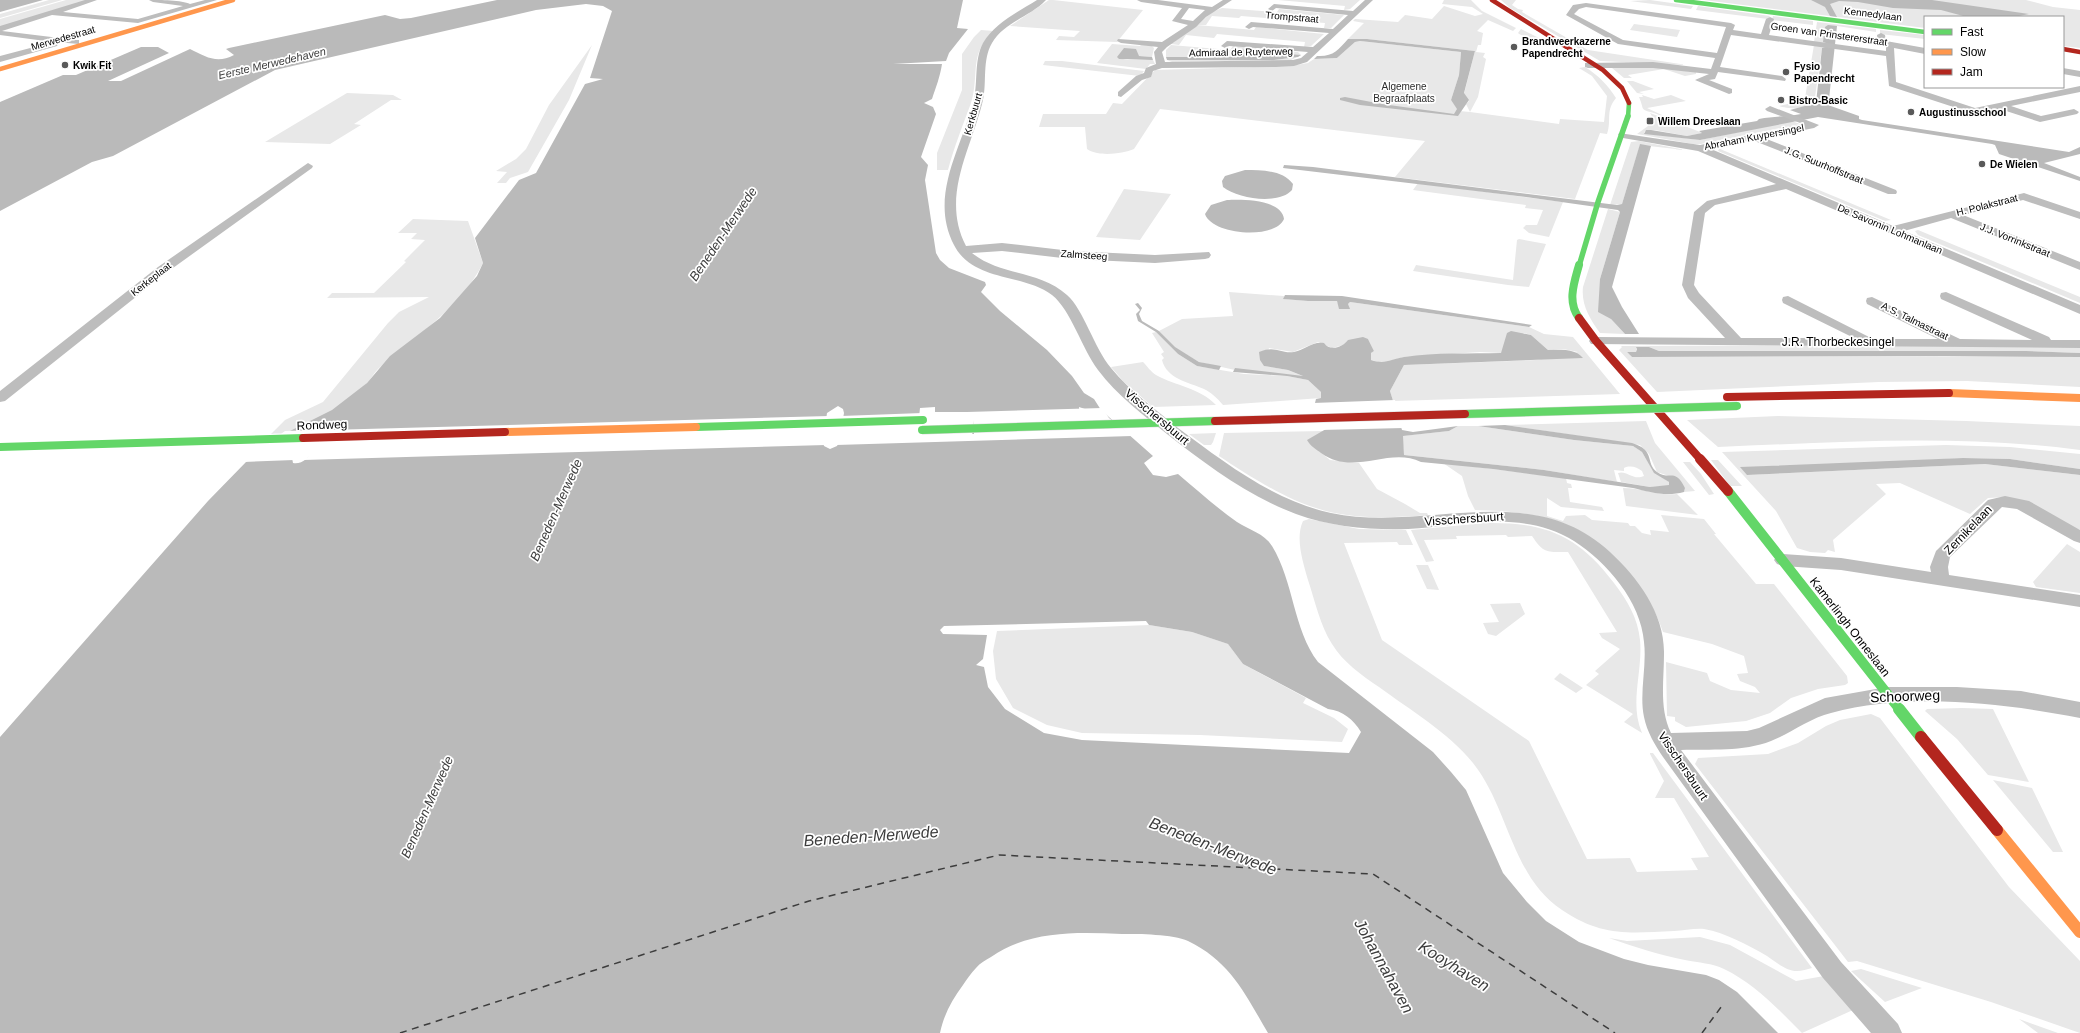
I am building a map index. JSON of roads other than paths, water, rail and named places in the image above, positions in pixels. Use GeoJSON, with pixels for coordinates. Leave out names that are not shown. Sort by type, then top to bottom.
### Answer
{"type":"FeatureCollection","features":[{"type":"Feature","properties":{"kind":"main road","name":"Merwedestraat"},"geometry":{"type":"LineString","coordinates":[[0,69],[133,26],[220,0]]}},
{"type":"Feature","properties":{"kind":"main road","name":"Merwedestraat"},"geometry":{"type":"LineString","coordinates":[[0,64],[72,41],[233,0]]}},
{"type":"Feature","properties":{"kind":"main road"},"geometry":{"type":"LineString","coordinates":[[1492,0],[1616,80],[1626,94],[1629,102],[1629,112],[1623,135]]}},
{"type":"Feature","properties":{"kind":"main road","name":"Kennedylaan"},"geometry":{"type":"LineString","coordinates":[[1676,0],[1924,31]]}},
{"type":"Feature","properties":{"kind":"main road","name":"Kennedylaan"},"geometry":{"type":"LineString","coordinates":[[1687,0],[1924,31]]}},
{"type":"Feature","properties":{"kind":"main road"},"geometry":{"type":"LineString","coordinates":[[1482,2],[1505,16],[1556,40]]}},
{"type":"Feature","properties":{"kind":"main road"},"geometry":{"type":"LineString","coordinates":[[2064,48],[2080,50]]}},
{"type":"Feature","properties":{"kind":"main road","name":"Kamerlingh Onneslaan"},"geometry":{"type":"LineString","coordinates":[[1623,135],[1574,278],[1572,292],[1576,314],[1596,341],[1734,498],[1887,695],[2080,932]]}},
{"type":"Feature","properties":{"kind":"main road"},"geometry":{"type":"LineString","coordinates":[[1548,402],[1941,393],[2080,398]]}},
{"type":"Feature","properties":{"kind":"main road"},"geometry":{"type":"LineString","coordinates":[[915,430],[1737,406],[1910,403]]}},
{"type":"Feature","properties":{"kind":"main road"},"geometry":{"type":"LineString","coordinates":[[1135,414],[1365,407]]}},
{"type":"Feature","properties":{"kind":"main road","name":"Rondweg"},"geometry":{"type":"LineString","coordinates":[[0,447],[930,420]]}},
{"type":"Feature","properties":{"kind":"street"},"geometry":{"type":"LineString","coordinates":[[0,29],[93,0]]}},
{"type":"Feature","properties":{"kind":"street"},"geometry":{"type":"LineString","coordinates":[[153,0],[194,5]]}},
{"type":"Feature","properties":{"kind":"street","name":"Merwedestraat"},"geometry":{"type":"LineString","coordinates":[[133,26],[213,0]]}},
{"type":"Feature","properties":{"kind":"street","name":"Kerkbuurt"},"geometry":{"type":"LineString","coordinates":[[963,250],[956,239],[950,209],[952,177],[978,100],[984,54],[988,43],[1005,24],[1042,0]]}},
{"type":"Feature","properties":{"kind":"street"},"geometry":{"type":"LineString","coordinates":[[1141,0],[1213,9]]}},
{"type":"Feature","properties":{"kind":"street"},"geometry":{"type":"LineString","coordinates":[[1121,94],[1139,78],[1148,75],[1149,70],[1161,65],[1158,52],[1164,45],[1193,25],[1193,23],[1228,0]]}},
{"type":"Feature","properties":{"kind":"street","name":"Admiraal de Ruyterweg"},"geometry":{"type":"LineString","coordinates":[[1161,65],[1294,63],[1304,60],[1353,13],[1369,0]]}},
{"type":"Feature","properties":{"kind":"street"},"geometry":{"type":"LineString","coordinates":[[1720,56],[1621,42],[1570,15],[1576,7],[1586,5],[1731,25],[1728,32],[1720,56],[1712,77],[1699,80],[1729,91]]}},
{"type":"Feature","properties":{"kind":"street"},"geometry":{"type":"LineString","coordinates":[[1187,6],[1176,21],[1193,23]]}},
{"type":"Feature","properties":{"kind":"street"},"geometry":{"type":"LineString","coordinates":[[1272,9],[1274,6],[1353,13]]}},
{"type":"Feature","properties":{"kind":"street"},"geometry":{"type":"LineString","coordinates":[[53,13],[133,26]]}},
{"type":"Feature","properties":{"kind":"street","name":"Groen van Prinstererstraat"},"geometry":{"type":"LineString","coordinates":[[1764,37],[1770,19]]}},
{"type":"Feature","properties":{"kind":"street","name":"Trompstraat"},"geometry":{"type":"LineString","coordinates":[[1249,27],[1251,24],[1334,31]]}},
{"type":"Feature","properties":{"kind":"street","name":"Groen van Prinstererstraat"},"geometry":{"type":"LineString","coordinates":[[1728,32],[1838,46],[1924,51]]}},
{"type":"Feature","properties":{"kind":"street"},"geometry":{"type":"LineString","coordinates":[[0,33],[72,41]]}},
{"type":"Feature","properties":{"kind":"street"},"geometry":{"type":"LineString","coordinates":[[1881,35],[1882,44],[1891,50],[1892,84],[1975,111],[2080,89]]}},
{"type":"Feature","properties":{"kind":"street"},"geometry":{"type":"LineString","coordinates":[[0,59],[72,41]]}},
{"type":"Feature","properties":{"kind":"street"},"geometry":{"type":"LineString","coordinates":[[1121,41],[1164,45]]}},
{"type":"Feature","properties":{"kind":"street"},"geometry":{"type":"LineString","coordinates":[[1225,46],[1227,43],[1314,50]]}},
{"type":"Feature","properties":{"kind":"street"},"geometry":{"type":"LineString","coordinates":[[1592,65],[1653,65],[1782,79]]}},
{"type":"Feature","properties":{"kind":"street"},"geometry":{"type":"LineString","coordinates":[[2064,71],[2080,74]]}},
{"type":"Feature","properties":{"kind":"street"},"geometry":{"type":"LineString","coordinates":[[2065,93],[2080,97]]}},
{"type":"Feature","properties":{"kind":"street"},"geometry":{"type":"LineString","coordinates":[[1998,106],[2040,119],[2074,112]]}},
{"type":"Feature","properties":{"kind":"street","name":"Abraham Kuypersingel"},"geometry":{"type":"LineString","coordinates":[[1623,135],[1700,148],[1814,125],[1770,109]]}},
{"type":"Feature","properties":{"kind":"street","name":"J.G. Suurhoffstraat"},"geometry":{"type":"LineString","coordinates":[[1755,138],[1892,192]]}},
{"type":"Feature","properties":{"kind":"street","name":"De Savornin Lohmanlaan"},"geometry":{"type":"LineString","coordinates":[[1700,148],[2080,310]]}},
{"type":"Feature","properties":{"kind":"street","name":"Kerkeplaat"},"geometry":{"type":"LineString","coordinates":[[0,398],[162,270],[308,166]]}},
{"type":"Feature","properties":{"kind":"street"},"geometry":{"type":"LineString","coordinates":[[1737,342],[1693,295],[1688,285],[1700,212],[1711,203],[1787,185]]}},
{"type":"Feature","properties":{"kind":"street","name":"H. Polakstraat"},"geometry":{"type":"LineString","coordinates":[[1892,230],[2024,196],[2080,216]]}},
{"type":"Feature","properties":{"kind":"street","name":"J.J. Vorrinkstraat"},"geometry":{"type":"LineString","coordinates":[[1950,214],[2080,266]]}},
{"type":"Feature","properties":{"kind":"street","name":"Zalmsteeg"},"geometry":{"type":"LineString","coordinates":[[963,250],[1002,247],[1071,255],[1155,259],[1204,255]]}},
{"type":"Feature","properties":{"kind":"street","name":"Visschersbuurt"},"geometry":{"type":"LineString","coordinates":[[963,250],[981,264],[1037,284],[1061,296],[1103,368],[1142,407],[1217,464],[1290,505],[1324,516],[1375,523],[1428,521],[1476,516],[1517,517],[1552,524],[1578,536],[1599,552],[1626,582],[1637,597],[1651,624],[1654,664],[1653,711],[1657,726],[1665,742],[1684,771],[1832,970],[1889,1033]]}},
{"type":"Feature","properties":{"kind":"street"},"geometry":{"type":"LineString","coordinates":[[1946,296],[2049,343]]}},
{"type":"Feature","properties":{"kind":"street"},"geometry":{"type":"LineString","coordinates":[[1788,300],[1858,334],[1870,342]]}},
{"type":"Feature","properties":{"kind":"street","name":"A.S. Talmastraat"},"geometry":{"type":"LineString","coordinates":[[1872,300],[1957,343]]}},
{"type":"Feature","properties":{"kind":"street","name":"J.R. Thorbeckesingel"},"geometry":{"type":"LineString","coordinates":[[1596,341],[2080,344]]}},
{"type":"Feature","properties":{"kind":"street","name":"Zernikelaan"},"geometry":{"type":"LineString","coordinates":[[1941,580],[1939,567],[1942,555],[1994,504],[1998,502],[2013,502],[2023,505],[2080,537]]}},
{"type":"Feature","properties":{"kind":"street"},"geometry":{"type":"LineString","coordinates":[[1783,560],[1841,564],[2080,601]]}},
{"type":"Feature","properties":{"kind":"street","name":"Schoorweg"},"geometry":{"type":"LineString","coordinates":[[1665,742],[1747,739],[1764,735],[1825,706],[1870,696],[1958,695],[2021,699],[2080,710]]}},
{"type":"Feature","properties":{"kind":"water"},"geometry":{"type":"Polygon","coordinates":[[[0,0],[43,0],[0,12],[0,0]]]}},
{"type":"Feature","properties":{"kind":"water"},"geometry":{"type":"Polygon","coordinates":[[[497,0],[963,0],[957,28],[968,29],[949,53],[946,61],[893,64],[942,64],[932,99],[924,103],[933,107],[936,114],[921,157],[928,165],[925,180],[936,253],[940,260],[949,268],[985,282],[986,285],[981,292],[1000,311],[1047,350],[1072,376],[1084,393],[1094,399],[1101,410],[1153,456],[1144,463],[1153,475],[1166,477],[1178,474],[1230,517],[1261,535],[1269,542],[1285,575],[1303,635],[1318,662],[1433,752],[1451,772],[1466,790],[1503,873],[1527,902],[1546,921],[1579,942],[1624,959],[1648,965],[1706,975],[1719,980],[1737,992],[1778,1033],[1268,1033],[1236,980],[1203,949],[1188,941],[1174,937],[1156,935],[1071,933],[1038,937],[1022,942],[1006,948],[983,962],[971,974],[955,996],[946,1013],[940,1033],[0,1033],[0,737],[208,501],[246,462],[286,433],[332,410],[367,383],[390,356],[440,318],[477,276],[483,263],[475,238],[519,180],[536,173],[585,84],[603,79],[590,78],[612,11],[603,6],[586,4],[536,10],[275,70],[113,156],[92,162],[0,211],[0,102],[63,75],[76,75],[141,47],[158,47],[169,53],[108,81],[121,81],[190,49],[206,57],[222,59],[234,55],[226,49],[229,48],[385,15],[400,19],[497,0]],[[838,406],[827,413],[823,442],[824,446],[830,449],[837,446],[839,442],[844,413],[843,409],[838,406]],[[935,407],[920,408],[917,436],[972,436],[975,412],[935,412],[935,407]],[[1079,407],[1081,431],[1089,431],[1085,409],[1079,407]],[[329,421],[317,427],[292,458],[293,463],[299,463],[310,456],[333,426],[332,422],[329,421]],[[1146,621],[944,626],[940,630],[943,634],[987,635],[983,659],[976,665],[984,667],[988,687],[1005,709],[1044,733],[1082,740],[1349,753],[1361,732],[1355,723],[1347,716],[1328,709],[1243,664],[1228,644],[1192,632],[1149,625],[1146,621]]]}},
{"type":"Feature","properties":{"kind":"water"},"geometry":{"type":"Polygon","coordinates":[[[1811,0],[1932,0],[2029,14],[2019,16],[1963,16],[1941,10],[1893,8],[1858,2],[1839,1],[1830,4],[1837,17],[1830,16],[1825,7],[1811,0]]]}},
{"type":"Feature","properties":{"kind":"water"},"geometry":{"type":"Polygon","coordinates":[[[1828,25],[1837,26],[1829,99],[1827,102],[1828,105],[1859,116],[1859,119],[1862,120],[2069,152],[2080,147],[2080,154],[2044,163],[2080,177],[2080,181],[1999,154],[1995,145],[1992,144],[1818,117],[1700,140],[1644,134],[1646,130],[1651,130],[1687,136],[1702,133],[1699,131],[1757,121],[1759,119],[1769,117],[1801,114],[1790,110],[1816,103],[1822,48],[1825,47],[1826,43],[1823,42],[1825,27],[1828,25]]]}},
{"type":"Feature","properties":{"kind":"water"},"geometry":{"type":"Polygon","coordinates":[[[1348,39],[1367,39],[1475,51],[1464,93],[1469,100],[1458,116],[1360,105],[1340,100],[1340,98],[1345,97],[1382,104],[1454,114],[1457,109],[1451,100],[1459,75],[1461,52],[1360,41],[1355,42],[1337,58],[1314,59],[1317,56],[1323,56],[1335,52],[1348,39]]]}},
{"type":"Feature","properties":{"kind":"water"},"geometry":{"type":"Polygon","coordinates":[[[1124,48],[1136,49],[1139,56],[1152,57],[1153,60],[1119,59],[1117,57],[1124,48]]]}},
{"type":"Feature","properties":{"kind":"water"},"geometry":{"type":"Polygon","coordinates":[[[1239,49],[1301,55],[1298,57],[1274,60],[1167,60],[1166,57],[1232,57],[1237,54],[1239,49]]]}},
{"type":"Feature","properties":{"kind":"water"},"geometry":{"type":"Polygon","coordinates":[[[1640,144],[1651,146],[1612,287],[1622,307],[1639,334],[1625,334],[1611,319],[1598,312],[1600,279],[1620,212],[1618,210],[1526,197],[1283,168],[1284,165],[1313,167],[1617,205],[1622,204],[1640,144]]]}},
{"type":"Feature","properties":{"kind":"water"},"geometry":{"type":"Polygon","coordinates":[[[1245,170],[1278,173],[1289,179],[1293,184],[1292,190],[1286,195],[1278,198],[1258,199],[1238,195],[1223,187],[1222,181],[1225,176],[1245,170]]]}},
{"type":"Feature","properties":{"kind":"water"},"geometry":{"type":"Polygon","coordinates":[[[1227,200],[1251,200],[1269,204],[1282,212],[1284,219],[1278,226],[1269,230],[1257,232],[1244,232],[1219,227],[1210,221],[1205,214],[1211,205],[1227,200]]]}},
{"type":"Feature","properties":{"kind":"water"},"geometry":{"type":"Polygon","coordinates":[[[1285,295],[1342,296],[1532,325],[1529,327],[1350,302],[1348,304],[1350,309],[1339,309],[1337,301],[1283,299],[1285,295]]]}},
{"type":"Feature","properties":{"kind":"water"},"geometry":{"type":"Polygon","coordinates":[[[1138,303],[1142,308],[1139,314],[1142,321],[1159,331],[1175,347],[1199,362],[1221,366],[1219,370],[1197,366],[1178,354],[1156,332],[1138,321],[1136,314],[1140,310],[1135,304],[1138,303]]]}},
{"type":"Feature","properties":{"kind":"water"},"geometry":{"type":"Polygon","coordinates":[[[1511,331],[1531,335],[1548,350],[1571,351],[1583,358],[1404,365],[1390,391],[1402,430],[1413,432],[1458,426],[1449,431],[1403,436],[1404,455],[1544,470],[1650,487],[1669,485],[1669,482],[1654,473],[1642,452],[1633,446],[1574,440],[1478,426],[1505,425],[1632,443],[1644,449],[1649,457],[1651,465],[1657,472],[1678,478],[1685,488],[1684,492],[1671,494],[1658,493],[1633,488],[1493,469],[1421,462],[1409,458],[1384,458],[1359,462],[1333,460],[1315,449],[1307,440],[1326,429],[1315,403],[1316,399],[1321,398],[1321,392],[1308,380],[1287,376],[1233,372],[1235,368],[1303,376],[1288,370],[1264,366],[1260,360],[1259,352],[1274,349],[1285,352],[1294,352],[1316,343],[1324,343],[1327,346],[1336,348],[1346,343],[1348,340],[1363,337],[1368,339],[1374,351],[1371,353],[1371,360],[1381,362],[1428,354],[1501,353],[1507,333],[1511,331]]]}},
{"type":"Feature","properties":{"kind":"water"},"geometry":{"type":"Polygon","coordinates":[[[1636,347],[1649,347],[1659,351],[2026,351],[2080,353],[2080,357],[1632,357],[1627,352],[1636,352],[1636,347]]]}},
{"type":"Feature","properties":{"kind":"water"},"geometry":{"type":"Polygon","coordinates":[[[1963,458],[2010,459],[2080,469],[2080,475],[1985,464],[1747,475],[1740,467],[1963,458]]]}},
{"type":"Feature","properties":{"kind":"place","name":"Brandweerkazerne Papendrecht"},"geometry":{"type":"Point","coordinates":[1514,47]}},
{"type":"Feature","properties":{"kind":"place","name":"Kwik Fit"},"geometry":{"type":"Point","coordinates":[65,65]}},
{"type":"Feature","properties":{"kind":"place","name":"Fysio Papendrecht"},"geometry":{"type":"Point","coordinates":[1786,72]}},
{"type":"Feature","properties":{"kind":"place","name":"Bistro-Basic"},"geometry":{"type":"Point","coordinates":[1781,100]}},
{"type":"Feature","properties":{"kind":"place","name":"Augustinusschool"},"geometry":{"type":"Point","coordinates":[1911,112]}},
{"type":"Feature","properties":{"kind":"place","name":"Willem Dreeslaan"},"geometry":{"type":"Point","coordinates":[1650,121]}},
{"type":"Feature","properties":{"kind":"place","name":"De Wielen"},"geometry":{"type":"Point","coordinates":[1982,164]}},
{"type":"Feature","properties":{"kind":"water label","name":"Eerste Merwedehaven"},"geometry":{"type":"Point","coordinates":[272,63]}},
{"type":"Feature","properties":{"kind":"water label","name":"Beneden-Merwede"},"geometry":{"type":"Point","coordinates":[723,234]}},
{"type":"Feature","properties":{"kind":"water label","name":"Beneden-Merwede"},"geometry":{"type":"Point","coordinates":[556,510]}},
{"type":"Feature","properties":{"kind":"water label","name":"Beneden-Merwede"},"geometry":{"type":"Point","coordinates":[427,807]}},
{"type":"Feature","properties":{"kind":"water label","name":"Beneden-Merwede"},"geometry":{"type":"Point","coordinates":[871,836]}},
{"type":"Feature","properties":{"kind":"water label","name":"Beneden-Merwede"},"geometry":{"type":"Point","coordinates":[1213,846]}},
{"type":"Feature","properties":{"kind":"water label","name":"Johannahaven"},"geometry":{"type":"Point","coordinates":[1384,966]}},
{"type":"Feature","properties":{"kind":"water label","name":"Kooyhaven"},"geometry":{"type":"Point","coordinates":[1454,966]}},
{"type":"Feature","properties":{"kind":"park label","name":"Algemene Begraafplaats"},"geometry":{"type":"Point","coordinates":[1404,92]}}]}
